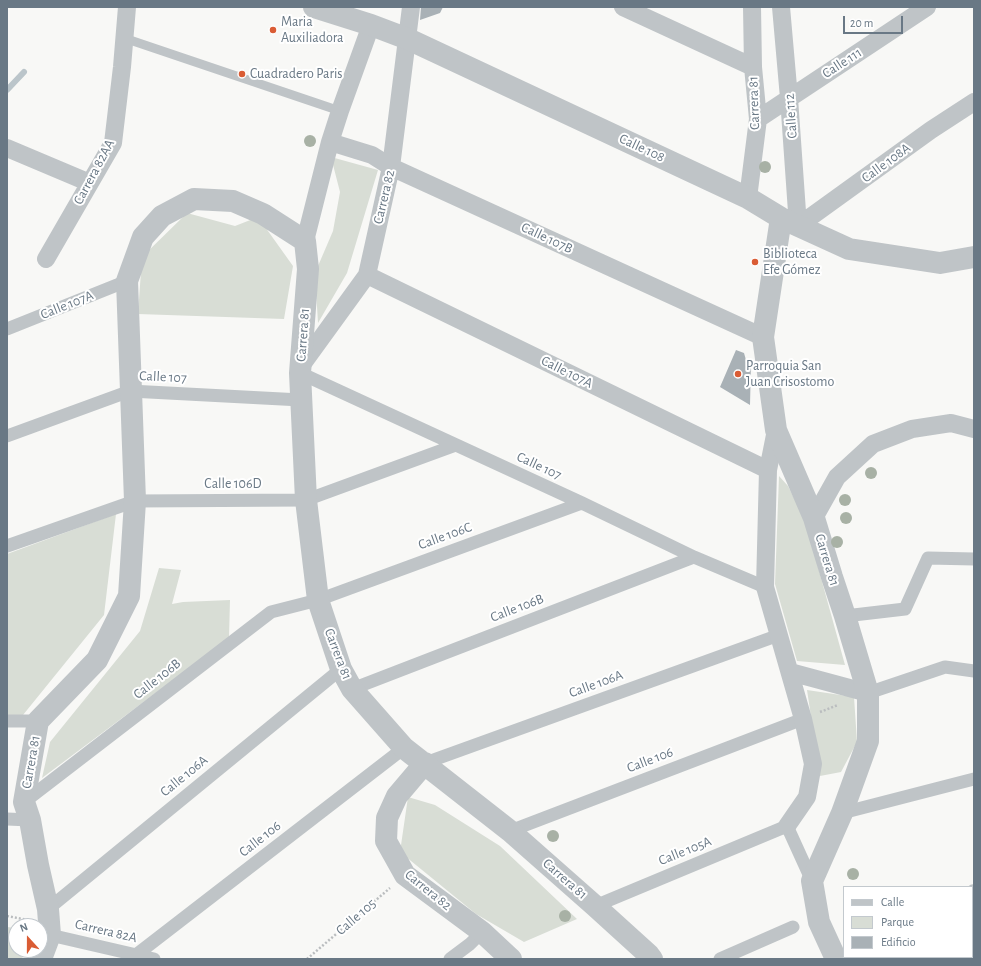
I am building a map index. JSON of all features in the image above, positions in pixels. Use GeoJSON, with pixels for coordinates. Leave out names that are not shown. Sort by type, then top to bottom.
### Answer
{"type":"FeatureCollection","features":[{"type":"Feature","properties":{"kind":"street","name":"Carrera 82AA"},"geometry":{"type":"LineString","coordinates":[[46,259],[113,143],[127,7]]}},
{"type":"Feature","properties":{"kind":"street","name":"Calle 108"},"geometry":{"type":"LineString","coordinates":[[314,7],[371,25],[408,39],[748,198],[789,222],[849,248],[940,263],[974,257]]}},
{"type":"Feature","properties":{"kind":"street","name":"Carrera 82"},"geometry":{"type":"LineString","coordinates":[[301,370],[367,275],[391,167],[411,7]]}},
{"type":"Feature","properties":{"kind":"street"},"geometry":{"type":"LineString","coordinates":[[623,7],[753,67]]}},
{"type":"Feature","properties":{"kind":"street","name":"Carrera 81"},"geometry":{"type":"LineString","coordinates":[[748,198],[758,119],[753,67],[752,7]]}},
{"type":"Feature","properties":{"kind":"street","name":"Calle 112"},"geometry":{"type":"LineString","coordinates":[[781,7],[790,98],[789,222]]}},
{"type":"Feature","properties":{"kind":"street","name":"Calle 111"},"geometry":{"type":"LineString","coordinates":[[758,119],[927,7]]}},
{"type":"Feature","properties":{"kind":"street"},"geometry":{"type":"LineString","coordinates":[[127,281],[143,237],[162,216],[194,199],[233,201],[263,214],[305,241],[330,142],[371,25]]}},
{"type":"Feature","properties":{"kind":"street","name":"Calle 108A"},"geometry":{"type":"LineString","coordinates":[[789,222],[974,102]]}},
{"type":"Feature","properties":{"kind":"street","name":"Calle 107B"},"geometry":{"type":"LineString","coordinates":[[330,142],[372,155],[391,167],[763,337]]}},
{"type":"Feature","properties":{"kind":"street"},"geometry":{"type":"LineString","coordinates":[[7,148],[90,183]]}},
{"type":"Feature","properties":{"kind":"street","name":"Carrera 81"},"geometry":{"type":"LineString","coordinates":[[789,222],[763,337],[776,430],[814,518],[868,693],[868,741],[842,813],[812,881]]}},
{"type":"Feature","properties":{"kind":"street","name":"Carrera 81"},"geometry":{"type":"LineString","coordinates":[[305,241],[308,269],[301,370],[306,500],[318,600],[341,669],[352,688],[404,748],[510,831],[652,959]]}},
{"type":"Feature","properties":{"kind":"street","name":"Calle 107A"},"geometry":{"type":"LineString","coordinates":[[367,275],[768,470]]}},
{"type":"Feature","properties":{"kind":"street","name":"Carrera 81"},"geometry":{"type":"LineString","coordinates":[[41,959],[50,935],[39,914],[38,865],[27,811],[38,721],[97,660],[129,596],[134,501],[127,281]]}},
{"type":"Feature","properties":{"kind":"street","name":"Calle 107A"},"geometry":{"type":"LineString","coordinates":[[7,328],[127,281]]}},
{"type":"Feature","properties":{"kind":"street","name":"Calle 107"},"geometry":{"type":"LineString","coordinates":[[301,370],[694,557],[764,587]]}},
{"type":"Feature","properties":{"kind":"street","name":"Calle 107"},"geometry":{"type":"LineString","coordinates":[[7,436],[130,391],[302,400]]}},
{"type":"Feature","properties":{"kind":"street"},"geometry":{"type":"LineString","coordinates":[[814,518],[837,477],[873,444],[912,429],[951,424],[974,429]]}},
{"type":"Feature","properties":{"kind":"street","name":"Carrera 81"},"geometry":{"type":"LineString","coordinates":[[776,430],[768,470],[764,587],[790,672],[813,764],[807,797],[787,826]]}},
{"type":"Feature","properties":{"kind":"street","name":"Calle 106D"},"geometry":{"type":"LineString","coordinates":[[7,546],[134,501],[306,500],[456,445]]}},
{"type":"Feature","properties":{"kind":"street","name":"Calle 106C"},"geometry":{"type":"LineString","coordinates":[[318,600],[582,503]]}},
{"type":"Feature","properties":{"kind":"street","name":"Calle 106B"},"geometry":{"type":"LineString","coordinates":[[352,688],[694,557]]}},
{"type":"Feature","properties":{"kind":"street"},"geometry":{"type":"LineString","coordinates":[[845,616],[905,609],[928,558],[974,559]]}},
{"type":"Feature","properties":{"kind":"street","name":"Calle 106B"},"geometry":{"type":"LineString","coordinates":[[27,811],[271,612],[318,600]]}},
{"type":"Feature","properties":{"kind":"street","name":"Calle 106A"},"geometry":{"type":"LineString","coordinates":[[425,763],[779,634]]}},
{"type":"Feature","properties":{"kind":"street"},"geometry":{"type":"LineString","coordinates":[[790,672],[868,693],[945,667],[974,671]]}},
{"type":"Feature","properties":{"kind":"street","name":"Calle 106A"},"geometry":{"type":"LineString","coordinates":[[39,914],[341,669]]}},
{"type":"Feature","properties":{"kind":"street","name":"Calle 106"},"geometry":{"type":"LineString","coordinates":[[510,831],[802,718]]}},
{"type":"Feature","properties":{"kind":"street"},"geometry":{"type":"LineString","coordinates":[[7,721],[38,721]]}},
{"type":"Feature","properties":{"kind":"street","name":"Calle 106"},"geometry":{"type":"LineString","coordinates":[[136,955],[404,748]]}},
{"type":"Feature","properties":{"kind":"street","name":"Carrera 82"},"geometry":{"type":"LineString","coordinates":[[425,763],[396,796],[388,818],[386,841],[405,875],[482,932],[511,959]]}},
{"type":"Feature","properties":{"kind":"street"},"geometry":{"type":"LineString","coordinates":[[842,813],[974,779]]}},
{"type":"Feature","properties":{"kind":"street"},"geometry":{"type":"LineString","coordinates":[[7,819],[27,811]]}},
{"type":"Feature","properties":{"kind":"street"},"geometry":{"type":"LineString","coordinates":[[787,826],[812,881],[819,922],[836,959]]}},
{"type":"Feature","properties":{"kind":"street","name":"Calle 105A"},"geometry":{"type":"LineString","coordinates":[[594,906],[787,826]]}},
{"type":"Feature","properties":{"kind":"street"},"geometry":{"type":"LineString","coordinates":[[720,959],[793,927]]}},
{"type":"Feature","properties":{"kind":"street"},"geometry":{"type":"LineString","coordinates":[[450,959],[470,944],[482,932]]}},
{"type":"Feature","properties":{"kind":"street","name":"Carrera 82A"},"geometry":{"type":"LineString","coordinates":[[50,935],[154,959]]}},
{"type":"Feature","properties":{"kind":"lane"},"geometry":{"type":"LineString","coordinates":[[124,38],[340,111]]}},
{"type":"Feature","properties":{"kind":"path","name":"Calle 105"},"geometry":{"type":"LineString","coordinates":[[307,959],[405,875]]}},
{"type":"Feature","properties":{"kind":"path"},"geometry":{"type":"LineString","coordinates":[[7,916],[39,914]]}},
{"type":"Feature","properties":{"kind":"green space"},"geometry":{"type":"Polygon","coordinates":[[[331,157],[378,170],[347,273],[318,323],[315,273],[333,231],[340,192],[331,157]]]}},
{"type":"Feature","properties":{"kind":"green space"},"geometry":{"type":"Polygon","coordinates":[[[187,213],[235,226],[258,217],[293,266],[284,319],[138,314],[142,257],[187,213]]]}},
{"type":"Feature","properties":{"kind":"green space"},"geometry":{"type":"Polygon","coordinates":[[[779,476],[788,486],[805,520],[845,665],[797,661],[775,584],[779,476]]]}},
{"type":"Feature","properties":{"kind":"green space"},"geometry":{"type":"Polygon","coordinates":[[[116,514],[104,615],[23,715],[7,715],[7,554],[116,514]]]}},
{"type":"Feature","properties":{"kind":"green space"},"geometry":{"type":"Polygon","coordinates":[[[159,568],[181,570],[172,604],[183,602],[230,600],[229,638],[42,778],[50,742],[140,631],[159,568]]]}},
{"type":"Feature","properties":{"kind":"green space"},"geometry":{"type":"Polygon","coordinates":[[[807,690],[854,697],[857,742],[841,772],[820,776],[807,690]]]}},
{"type":"Feature","properties":{"kind":"green space"},"geometry":{"type":"Polygon","coordinates":[[[408,797],[435,805],[500,846],[577,919],[524,942],[476,914],[400,852],[408,797]]]}},
{"type":"Feature","properties":{"kind":"green space"},"geometry":{"type":"Polygon","coordinates":[[[7,927],[8,958],[22,958],[7,959],[7,927]]]}},
{"type":"Feature","properties":{"kind":"building"},"geometry":{"type":"Polygon","coordinates":[[[421,7],[443,7],[440,13],[420,20],[421,7]]]}},
{"type":"Feature","properties":{"kind":"building","name":"Parroquia San Juan Crisostomo"},"geometry":{"type":"Polygon","coordinates":[[[736,350],[744,353],[746,360],[751,362],[750,405],[720,387],[736,350]]]}},
{"type":"Feature","properties":{"kind":"waterway"},"geometry":{"type":"LineString","coordinates":[[7,90],[24,72]]}},
{"type":"Feature","properties":{"kind":"place","name":"Maria Auxiliadora"},"geometry":{"type":"Point","coordinates":[273,30]}},
{"type":"Feature","properties":{"kind":"place","name":"Cuadradero Paris"},"geometry":{"type":"Point","coordinates":[242,74]}},
{"type":"Feature","properties":{"kind":"place","name":"Biblioteca Efe Gómez"},"geometry":{"type":"Point","coordinates":[755,262]}},
{"type":"Feature","properties":{"kind":"place","name":"Parroquia San Juan Crisostomo"},"geometry":{"type":"Point","coordinates":[738,374]}}]}
